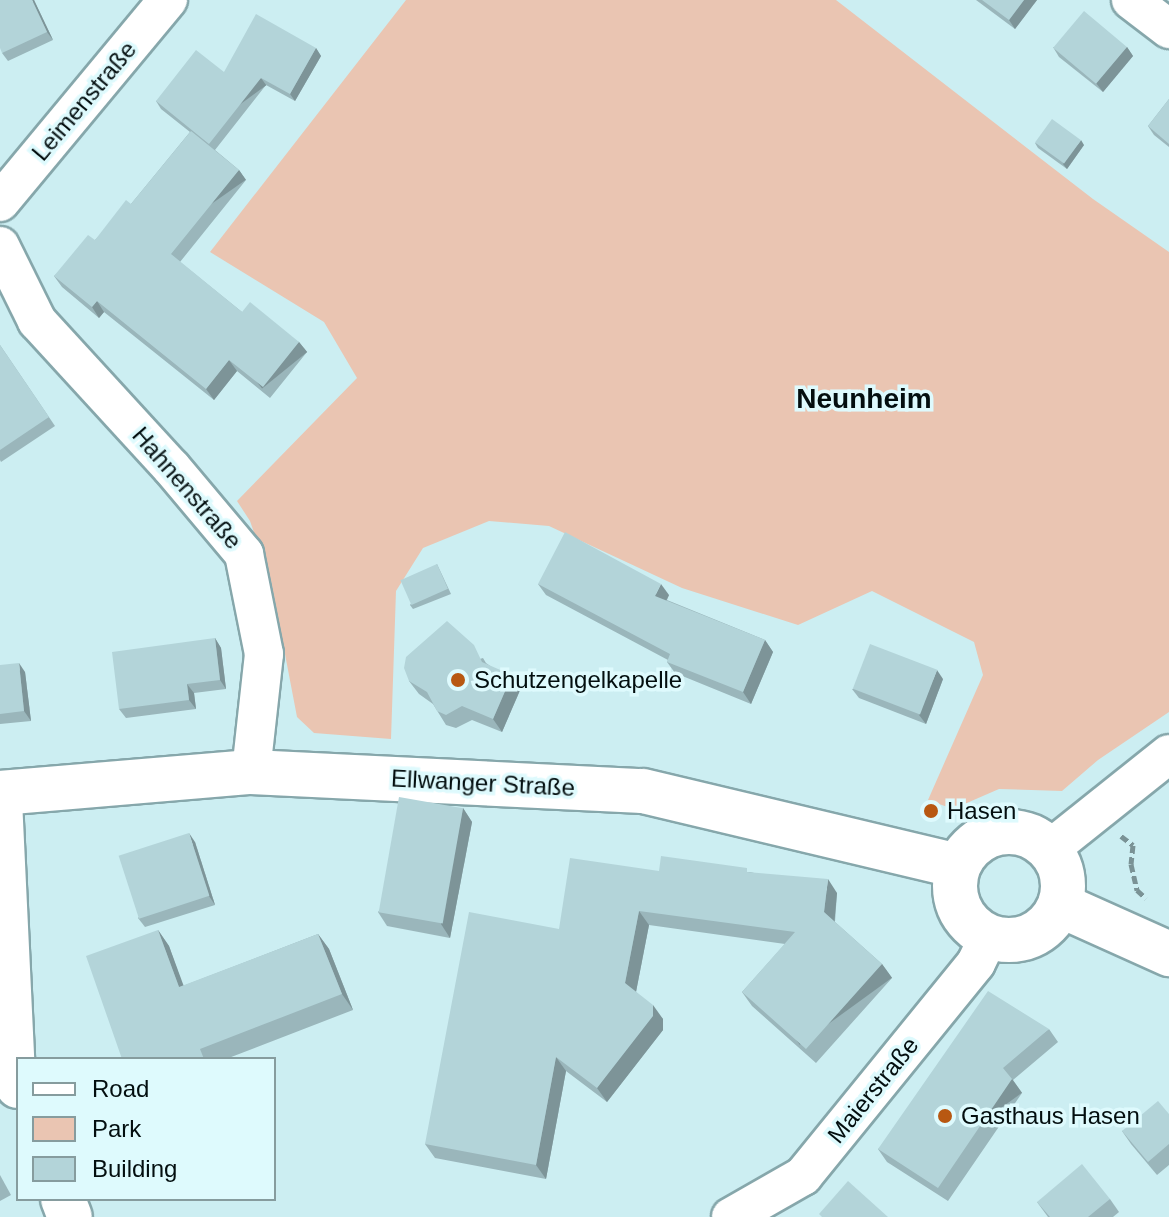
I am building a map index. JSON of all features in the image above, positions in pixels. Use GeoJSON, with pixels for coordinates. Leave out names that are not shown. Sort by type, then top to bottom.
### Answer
{"type":"FeatureCollection","features":[{"type":"Feature","properties":{"kind":"street","name":"Leimenstraße"},"geometry":{"type":"LineString","coordinates":[[0,202],[168,0]]}},
{"type":"Feature","properties":{"kind":"street"},"geometry":{"type":"LineString","coordinates":[[1131,0],[1169,29]]}},
{"type":"Feature","properties":{"kind":"street","name":"Hahnenstraße"},"geometry":{"type":"LineString","coordinates":[[0,246],[37,321],[171,467],[244,554],[264,654],[251,772]]}},
{"type":"Feature","properties":{"kind":"street"},"geometry":{"type":"LineString","coordinates":[[1050,849],[1169,754]]}},
{"type":"Feature","properties":{"kind":"street","name":"Ellwanger Straße"},"geometry":{"type":"LineString","coordinates":[[0,793],[251,772],[643,791],[957,866]]}},
{"type":"Feature","properties":{"kind":"street"},"geometry":{"type":"LineString","coordinates":[[0,800],[13,1073],[16,1081]]}},
{"type":"Feature","properties":{"kind":"street"},"geometry":{"type":"LineString","coordinates":[[1010,831],[1032,836],[1050,849],[1060,866],[1063,886],[1060,905],[1048,923],[1031,936],[1010,940],[989,936],[971,925],[959,908],[954,887],[957,866],[969,847],[988,835],[1010,831]]}},
{"type":"Feature","properties":{"kind":"street"},"geometry":{"type":"LineString","coordinates":[[1060,905],[1169,954]]}},
{"type":"Feature","properties":{"kind":"street","name":"Maierstraße"},"geometry":{"type":"LineString","coordinates":[[731,1217],[803,1176],[976,963],[989,936]]}},
{"type":"Feature","properties":{"kind":"path"},"geometry":{"type":"LineString","coordinates":[[1093,814],[1133,845],[1131,864],[1137,890],[1154,905]]}},
{"type":"Feature","properties":{"kind":"green space"},"geometry":{"type":"Polygon","coordinates":[[[406,0],[836,0],[1093,199],[1169,252],[1169,712],[1098,760],[1062,791],[999,789],[953,809],[928,800],[983,675],[974,642],[872,591],[798,625],[682,588],[549,526],[489,521],[423,548],[396,591],[391,739],[314,733],[297,717],[271,581],[250,521],[237,501],[357,378],[324,322],[210,252],[406,0]]]}},
{"type":"Feature","properties":{"kind":"building"},"geometry":{"type":"Polygon","coordinates":[[[0,0],[32,0],[47,32],[2,53],[0,0]]]}},
{"type":"Feature","properties":{"kind":"building"},"geometry":{"type":"Polygon","coordinates":[[[982,0],[1024,0],[1009,20],[982,0]]]}},
{"type":"Feature","properties":{"kind":"building"},"geometry":{"type":"Polygon","coordinates":[[[1084,11],[1127,47],[1096,84],[1053,48],[1084,11]]]}},
{"type":"Feature","properties":{"kind":"building"},"geometry":{"type":"Polygon","coordinates":[[[256,14],[316,48],[290,94],[261,78],[209,144],[156,101],[196,50],[224,72],[256,14]]]}},
{"type":"Feature","properties":{"kind":"building"},"geometry":{"type":"Polygon","coordinates":[[[1169,99],[1169,144],[1148,126],[1169,99]]]}},
{"type":"Feature","properties":{"kind":"building"},"geometry":{"type":"Polygon","coordinates":[[[1052,119],[1081,140],[1064,164],[1035,142],[1052,119]]]}},
{"type":"Feature","properties":{"kind":"building"},"geometry":{"type":"Polygon","coordinates":[[[191,131],[239,170],[171,254],[242,312],[250,302],[299,342],[263,387],[229,360],[206,389],[97,301],[92,307],[54,276],[88,235],[95,240],[126,200],[131,204],[191,131]]]}},
{"type":"Feature","properties":{"kind":"building"},"geometry":{"type":"Polygon","coordinates":[[[0,345],[49,417],[0,450],[0,345]]]}},
{"type":"Feature","properties":{"kind":"building"},"geometry":{"type":"Polygon","coordinates":[[[565,532],[661,584],[655,596],[765,640],[743,692],[667,662],[670,654],[538,584],[565,532]]]}},
{"type":"Feature","properties":{"kind":"building"},"geometry":{"type":"Polygon","coordinates":[[[437,564],[448,589],[411,605],[400,580],[437,564]]]}},
{"type":"Feature","properties":{"kind":"building","name":"Schutzengelkapelle"},"geometry":{"type":"Polygon","coordinates":[[[447,621],[474,645],[482,662],[512,675],[493,719],[462,706],[446,715],[437,711],[427,692],[409,681],[404,668],[406,657],[447,621]]]}},
{"type":"Feature","properties":{"kind":"building"},"geometry":{"type":"Polygon","coordinates":[[[215,638],[220,680],[187,684],[189,700],[119,709],[112,652],[215,638]]]}},
{"type":"Feature","properties":{"kind":"building"},"geometry":{"type":"Polygon","coordinates":[[[870,644],[937,670],[920,715],[853,689],[870,644]]]}},
{"type":"Feature","properties":{"kind":"building"},"geometry":{"type":"Polygon","coordinates":[[[19,663],[24,711],[0,714],[0,665],[19,663]]]}},
{"type":"Feature","properties":{"kind":"building"},"geometry":{"type":"Polygon","coordinates":[[[399,797],[463,808],[443,924],[379,912],[399,797]]]}},
{"type":"Feature","properties":{"kind":"building"},"geometry":{"type":"Polygon","coordinates":[[[189,833],[209,896],[139,919],[119,856],[189,833]]]}},
{"type":"Feature","properties":{"kind":"building"},"geometry":{"type":"Polygon","coordinates":[[[661,856],[747,868],[747,872],[828,879],[824,912],[882,964],[806,1049],[742,992],[795,932],[639,911],[625,983],[653,1005],[653,1016],[597,1088],[556,1057],[536,1165],[425,1144],[469,912],[559,929],[570,858],[659,871],[661,856]]]}},
{"type":"Feature","properties":{"kind":"building"},"geometry":{"type":"Polygon","coordinates":[[[158,930],[179,987],[318,934],[342,994],[200,1049],[203,1057],[121,1057],[86,956],[158,930]]]}},
{"type":"Feature","properties":{"kind":"building","name":"Gasthaus Hasen"},"geometry":{"type":"Polygon","coordinates":[[[988,991],[1049,1029],[1003,1068],[1012,1079],[938,1188],[878,1149],[988,991]]]}},
{"type":"Feature","properties":{"kind":"building"},"geometry":{"type":"Polygon","coordinates":[[[1158,1101],[1169,1114],[1169,1144],[1148,1162],[1122,1131],[1158,1101]]]}},
{"type":"Feature","properties":{"kind":"building"},"geometry":{"type":"Polygon","coordinates":[[[1082,1164],[1110,1199],[1088,1217],[1050,1217],[1037,1202],[1082,1164]]]}},
{"type":"Feature","properties":{"kind":"building"},"geometry":{"type":"Polygon","coordinates":[[[848,1181],[888,1217],[822,1217],[819,1214],[848,1181]]]}},
{"type":"Feature","properties":{"kind":"place","name":"Schutzengelkapelle"},"geometry":{"type":"Point","coordinates":[458,680]}},
{"type":"Feature","properties":{"kind":"place","name":"Hasen"},"geometry":{"type":"Point","coordinates":[931,811]}},
{"type":"Feature","properties":{"kind":"place","name":"Gasthaus Hasen"},"geometry":{"type":"Point","coordinates":[945,1116]}},
{"type":"Feature","properties":{"kind":"district","name":"Neunheim"},"geometry":{"type":"Point","coordinates":[864,399]}}]}
